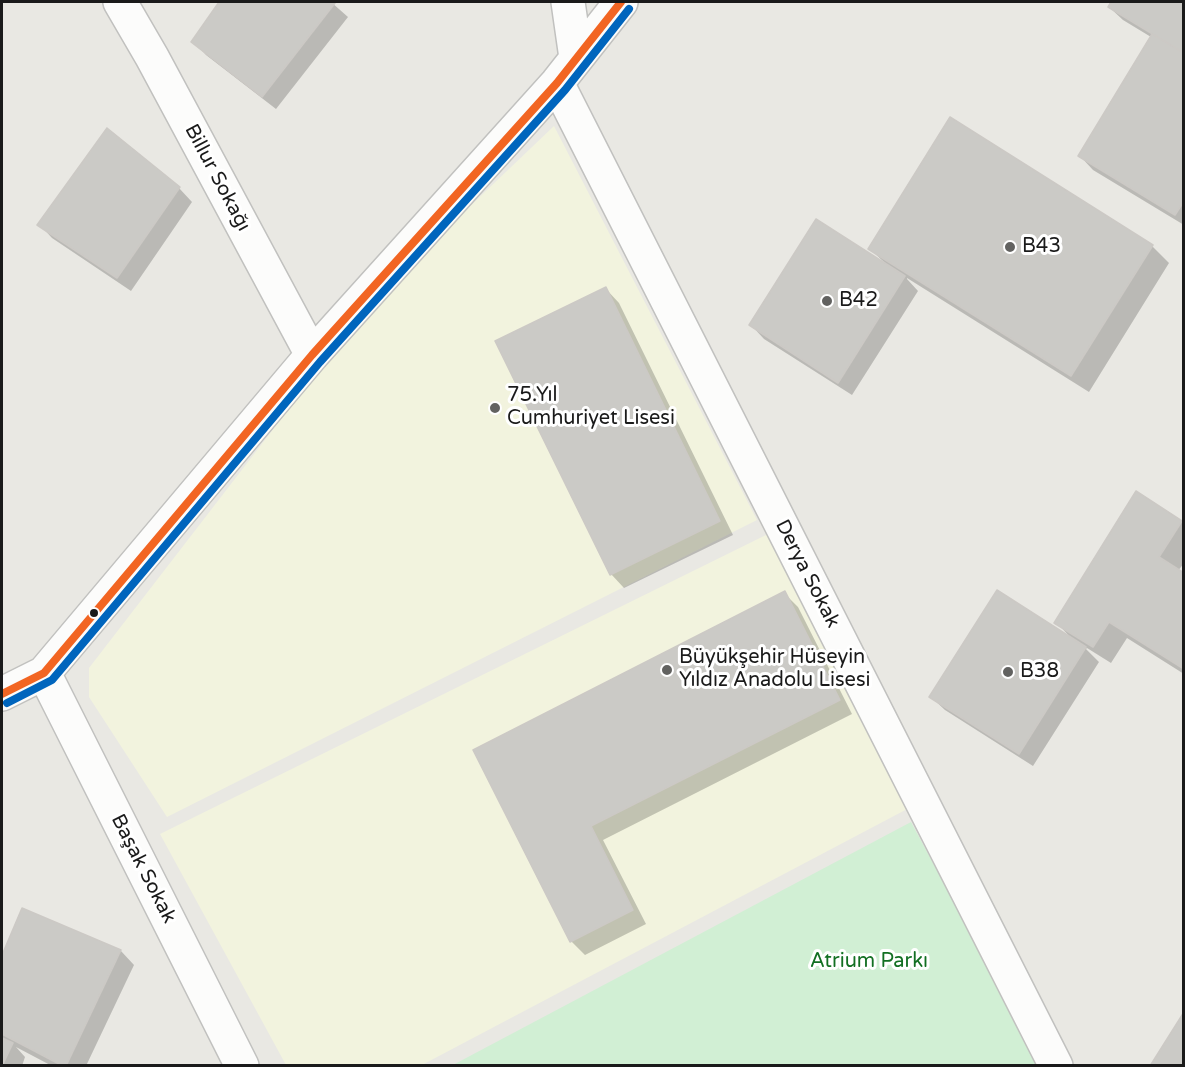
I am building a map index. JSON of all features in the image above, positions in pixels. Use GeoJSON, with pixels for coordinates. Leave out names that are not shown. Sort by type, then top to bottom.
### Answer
{"type":"FeatureCollection","features":[{"type":"Feature","properties":{"kind":"street","name":"Billur Sokağı"},"geometry":{"type":"LineString","coordinates":[[120,2],[152,57],[312,355]]}},
{"type":"Feature","properties":{"kind":"street","name":"Derya Sokak"},"geometry":{"type":"LineString","coordinates":[[568,2],[567,70],[1056,1065]]}},
{"type":"Feature","properties":{"kind":"street"},"geometry":{"type":"LineString","coordinates":[[2,694],[44,673],[312,355],[567,70],[621,2]]}},
{"type":"Feature","properties":{"kind":"street","name":"Başak Sokak"},"geometry":{"type":"LineString","coordinates":[[44,673],[242,1065]]}},
{"type":"Feature","properties":{"kind":"shaded area","name":"75.Yıl Cumhuriyet Lisesi"},"geometry":{"type":"Polygon","coordinates":[[[554,126],[757,520],[167,817],[89,697],[89,668],[376,296],[554,126]]]}},
{"type":"Feature","properties":{"kind":"shaded area","name":"Büyükşehir Hüseyin Yıldız Anadolu Lisesi"},"geometry":{"type":"Polygon","coordinates":[[[770,533],[911,807],[420,1066],[286,1065],[160,834],[770,533]]]}},
{"type":"Feature","properties":{"kind":"green space","name":"Atrium Parkı"},"geometry":{"type":"Polygon","coordinates":[[[911,822],[1042,1065],[451,1066],[911,822]]]}},
{"type":"Feature","properties":{"kind":"building"},"geometry":{"type":"Polygon","coordinates":[[[219,2],[335,3],[262,97],[191,42],[219,2]]]}},
{"type":"Feature","properties":{"kind":"building"},"geometry":{"type":"Polygon","coordinates":[[[1111,2],[1184,2],[1184,53],[1108,7],[1111,2]]]}},
{"type":"Feature","properties":{"kind":"building"},"geometry":{"type":"Polygon","coordinates":[[[1152,34],[1184,53],[1184,201],[1175,215],[1078,156],[1152,34]]]}},
{"type":"Feature","properties":{"kind":"building","name":"B43"},"geometry":{"type":"Polygon","coordinates":[[[950,117],[1153,245],[1071,376],[868,249],[950,117]]]}},
{"type":"Feature","properties":{"kind":"building"},"geometry":{"type":"Polygon","coordinates":[[[107,128],[180,187],[117,278],[37,225],[107,128]]]}},
{"type":"Feature","properties":{"kind":"building","name":"B42"},"geometry":{"type":"Polygon","coordinates":[[[816,219],[905,276],[838,383],[749,325],[816,219]]]}},
{"type":"Feature","properties":{"kind":"building"},"geometry":{"type":"Polygon","coordinates":[[[606,287],[720,521],[610,575],[495,341],[606,287]]]}},
{"type":"Feature","properties":{"kind":"building"},"geometry":{"type":"Polygon","coordinates":[[[1136,491],[1182,521],[1159,557],[1184,573],[1184,669],[1109,622],[1093,647],[1054,623],[1136,491]]]}},
{"type":"Feature","properties":{"kind":"building","name":"B38"},"geometry":{"type":"Polygon","coordinates":[[[997,590],[1086,647],[1019,754],[929,697],[997,590]]]}},
{"type":"Feature","properties":{"kind":"building"},"geometry":{"type":"Polygon","coordinates":[[[785,591],[840,700],[591,826],[633,910],[570,942],[473,750],[785,591]]]}},
{"type":"Feature","properties":{"kind":"building"},"geometry":{"type":"Polygon","coordinates":[[[22,908],[121,950],[66,1066],[2,1034],[2,955],[22,908]]]}},
{"type":"Feature","properties":{"kind":"building"},"geometry":{"type":"Polygon","coordinates":[[[1184,1012],[1184,1066],[1150,1066],[1184,1012]]]}},
{"type":"Feature","properties":{"kind":"building"},"geometry":{"type":"Polygon","coordinates":[[[2,1038],[13,1043],[2,1066],[2,1038]]]}},
{"type":"Feature","properties":{"kind":"transit line"},"geometry":{"type":"LineString","coordinates":[[2,694],[44,673],[312,355],[557,83],[621,2]]}},
{"type":"Feature","properties":{"kind":"transit line"},"geometry":{"type":"LineString","coordinates":[[7,703],[52,680],[320,362],[565,90],[629,9]]}},
{"type":"Feature","properties":{"kind":"place","name":"B43"},"geometry":{"type":"Point","coordinates":[1010,247]}},
{"type":"Feature","properties":{"kind":"place","name":"B42"},"geometry":{"type":"Point","coordinates":[827,301]}},
{"type":"Feature","properties":{"kind":"place","name":"75.Yıl Cumhuriyet Lisesi"},"geometry":{"type":"Point","coordinates":[495,408]}},
{"type":"Feature","properties":{"kind":"place","name":"Büyükşehir Hüseyin Yıldız Anadolu Lisesi"},"geometry":{"type":"Point","coordinates":[667,670]}},
{"type":"Feature","properties":{"kind":"place","name":"B38"},"geometry":{"type":"Point","coordinates":[1008,672]}}]}
